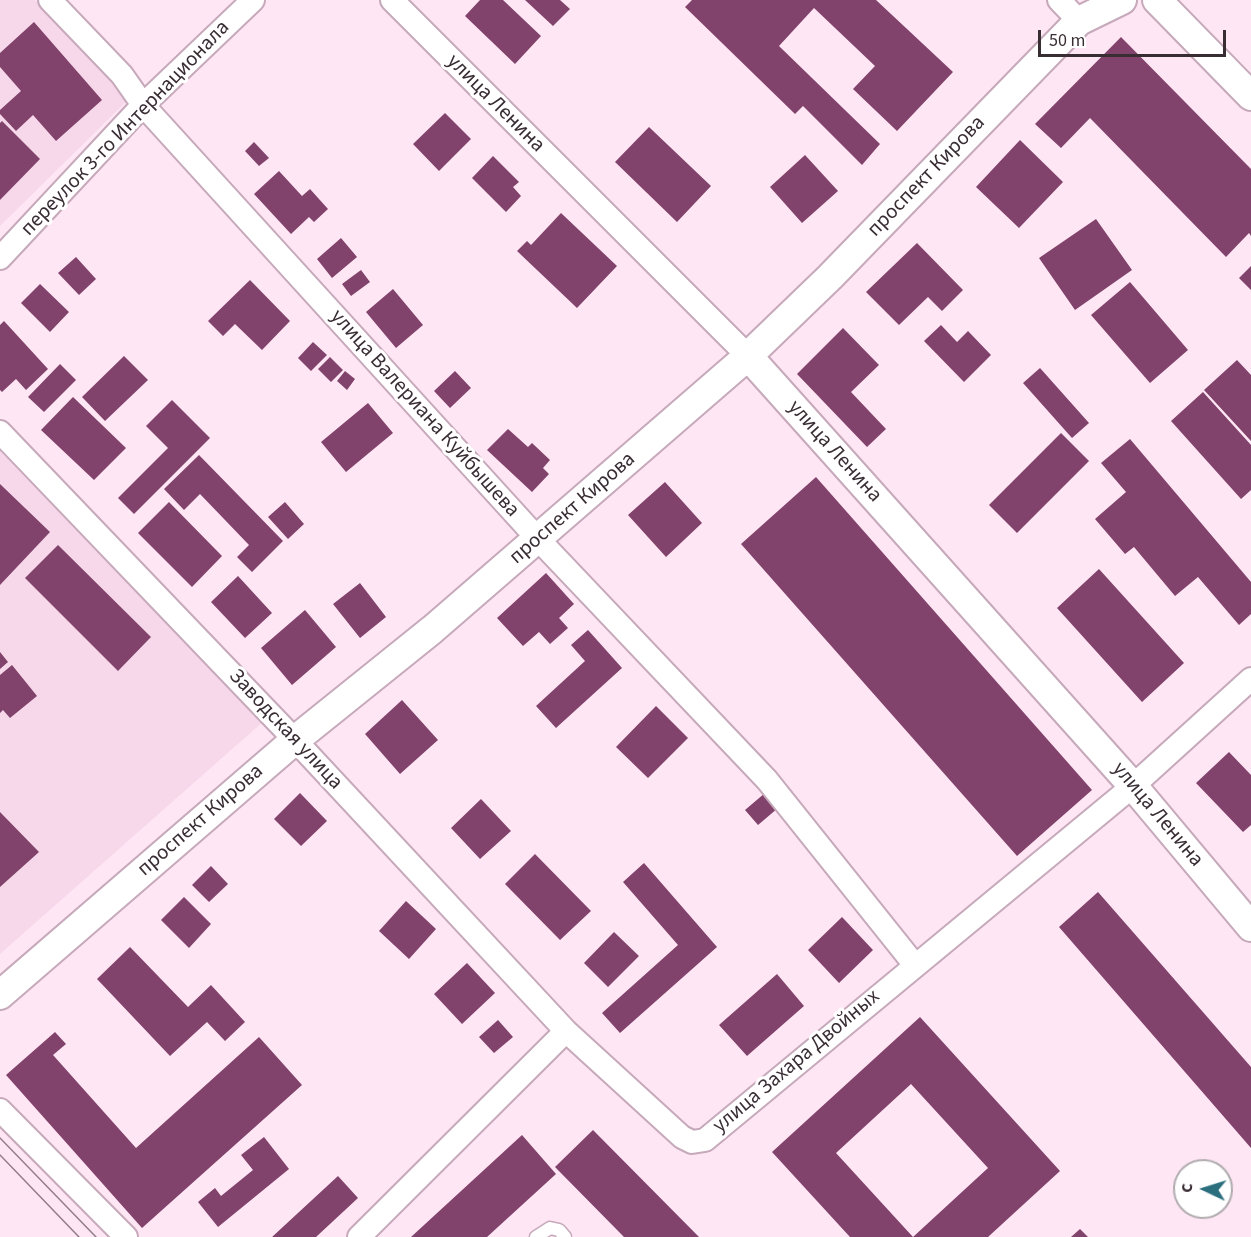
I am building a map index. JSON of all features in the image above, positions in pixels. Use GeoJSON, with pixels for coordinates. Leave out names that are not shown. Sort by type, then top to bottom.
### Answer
{"type":"FeatureCollection","features":[{"type":"Feature","properties":{"kind":"street","name":"улица Валериана Куйбышева"},"geometry":{"type":"LineString","coordinates":[[50,0],[122,75],[143,105],[538,539],[767,780],[914,964]]}},
{"type":"Feature","properties":{"kind":"street","name":"переулок 3-го Интернационала"},"geometry":{"type":"LineString","coordinates":[[0,258],[143,105],[253,0]]}},
{"type":"Feature","properties":{"kind":"street","name":"улица Ленина"},"geometry":{"type":"LineString","coordinates":[[392,0],[748,356],[1133,786],[1251,927]]}},
{"type":"Feature","properties":{"kind":"street"},"geometry":{"type":"LineString","coordinates":[[1059,0],[1079,21]]}},
{"type":"Feature","properties":{"kind":"street","name":"проспект Кирова"},"geometry":{"type":"LineString","coordinates":[[0,996],[295,740],[433,629],[748,356],[830,277],[1079,21],[1122,0]]}},
{"type":"Feature","properties":{"kind":"street"},"geometry":{"type":"LineString","coordinates":[[1157,0],[1251,96]]}},
{"type":"Feature","properties":{"kind":"street","name":"Заводская улица"},"geometry":{"type":"LineString","coordinates":[[0,432],[295,740],[566,1031]]}},
{"type":"Feature","properties":{"kind":"street","name":"улица Захара Двойных"},"geometry":{"type":"LineString","coordinates":[[566,1031],[682,1137],[692,1142],[705,1140],[914,964],[1133,786],[1251,679]]}},
{"type":"Feature","properties":{"kind":"street"},"geometry":{"type":"LineString","coordinates":[[359,1237],[566,1031]]}},
{"type":"Feature","properties":{"kind":"street"},"geometry":{"type":"LineString","coordinates":[[0,1110],[126,1237]]}},
{"type":"Feature","properties":{"kind":"lane"},"geometry":{"type":"LineString","coordinates":[[536,1237],[550,1228],[559,1230],[565,1237]]}},
{"type":"Feature","properties":{"kind":"shaded area"},"geometry":{"type":"Polygon","coordinates":[[[0,0],[35,0],[129,99],[0,226],[0,0]]]}},
{"type":"Feature","properties":{"kind":"shaded area"},"geometry":{"type":"Polygon","coordinates":[[[0,451],[265,720],[0,954],[0,451]]]}},
{"type":"Feature","properties":{"kind":"building"},"geometry":{"type":"Polygon","coordinates":[[[480,0],[503,0],[541,36],[515,64],[465,16],[480,0]]]}},
{"type":"Feature","properties":{"kind":"building"},"geometry":{"type":"Polygon","coordinates":[[[525,0],[560,0],[570,9],[553,26],[525,0]]]}},
{"type":"Feature","properties":{"kind":"building"},"geometry":{"type":"Polygon","coordinates":[[[692,0],[876,0],[953,72],[897,131],[853,89],[875,66],[814,8],[779,46],[880,144],[862,165],[803,106],[795,114],[685,7],[692,0]]]}},
{"type":"Feature","properties":{"kind":"building"},"geometry":{"type":"Polygon","coordinates":[[[34,22],[102,100],[56,141],[33,115],[16,131],[0,114],[0,110],[21,91],[0,67],[0,53],[34,22]]]}},
{"type":"Feature","properties":{"kind":"building"},"geometry":{"type":"Polygon","coordinates":[[[1121,37],[1251,169],[1251,236],[1249,233],[1226,257],[1090,118],[1061,148],[1035,124],[1121,37]]]}},
{"type":"Feature","properties":{"kind":"building"},"geometry":{"type":"Polygon","coordinates":[[[445,113],[471,139],[439,171],[413,144],[445,113]]]}},
{"type":"Feature","properties":{"kind":"building"},"geometry":{"type":"Polygon","coordinates":[[[2,121],[40,159],[0,200],[0,123],[2,121]]]}},
{"type":"Feature","properties":{"kind":"building"},"geometry":{"type":"Polygon","coordinates":[[[649,127],[711,186],[677,222],[615,162],[649,127]]]}},
{"type":"Feature","properties":{"kind":"building"},"geometry":{"type":"Polygon","coordinates":[[[1020,140],[1063,182],[1019,228],[976,187],[1020,140]]]}},
{"type":"Feature","properties":{"kind":"building"},"geometry":{"type":"Polygon","coordinates":[[[254,142],[269,158],[259,166],[245,151],[254,142]]]}},
{"type":"Feature","properties":{"kind":"building"},"geometry":{"type":"Polygon","coordinates":[[[805,155],[838,191],[802,223],[770,187],[805,155]]]}},
{"type":"Feature","properties":{"kind":"building"},"geometry":{"type":"Polygon","coordinates":[[[493,156],[519,182],[513,187],[521,196],[506,212],[472,178],[493,156]]]}},
{"type":"Feature","properties":{"kind":"building"},"geometry":{"type":"Polygon","coordinates":[[[279,171],[302,196],[310,189],[328,209],[314,222],[309,217],[291,234],[254,194],[279,171]]]}},
{"type":"Feature","properties":{"kind":"building"},"geometry":{"type":"Polygon","coordinates":[[[561,213],[617,266],[577,308],[517,251],[527,241],[531,245],[561,213]]]}},
{"type":"Feature","properties":{"kind":"building"},"geometry":{"type":"Polygon","coordinates":[[[1096,219],[1132,270],[1075,310],[1039,258],[1096,219]]]}},
{"type":"Feature","properties":{"kind":"building"},"geometry":{"type":"Polygon","coordinates":[[[341,238],[357,257],[332,278],[317,259],[341,238]]]}},
{"type":"Feature","properties":{"kind":"building"},"geometry":{"type":"Polygon","coordinates":[[[917,243],[963,290],[942,311],[928,297],[899,325],[866,292],[917,243]]]}},
{"type":"Feature","properties":{"kind":"building"},"geometry":{"type":"Polygon","coordinates":[[[76,257],[96,279],[79,295],[58,273],[76,257]]]}},
{"type":"Feature","properties":{"kind":"building"},"geometry":{"type":"Polygon","coordinates":[[[1251,266],[1251,290],[1239,278],[1251,266]]]}},
{"type":"Feature","properties":{"kind":"building"},"geometry":{"type":"Polygon","coordinates":[[[361,270],[370,282],[351,296],[342,284],[361,270]]]}},
{"type":"Feature","properties":{"kind":"building"},"geometry":{"type":"Polygon","coordinates":[[[250,280],[290,321],[262,350],[235,324],[223,336],[208,321],[250,280]]]}},
{"type":"Feature","properties":{"kind":"building"},"geometry":{"type":"Polygon","coordinates":[[[1130,282],[1188,350],[1150,383],[1091,315],[1130,282]]]}},
{"type":"Feature","properties":{"kind":"building"},"geometry":{"type":"Polygon","coordinates":[[[40,284],[69,312],[50,332],[21,303],[40,284]]]}},
{"type":"Feature","properties":{"kind":"building"},"geometry":{"type":"Polygon","coordinates":[[[393,289],[423,325],[396,348],[366,312],[393,289]]]}},
{"type":"Feature","properties":{"kind":"building"},"geometry":{"type":"Polygon","coordinates":[[[4,321],[48,369],[26,390],[16,379],[2,392],[0,390],[0,325],[4,321]]]}},
{"type":"Feature","properties":{"kind":"building"},"geometry":{"type":"Polygon","coordinates":[[[941,325],[957,342],[968,331],[991,355],[964,382],[924,341],[941,325]]]}},
{"type":"Feature","properties":{"kind":"building"},"geometry":{"type":"Polygon","coordinates":[[[843,328],[879,365],[851,392],[886,429],[867,447],[797,374],[843,328]]]}},
{"type":"Feature","properties":{"kind":"building"},"geometry":{"type":"Polygon","coordinates":[[[313,342],[327,355],[311,371],[298,358],[313,342]]]}},
{"type":"Feature","properties":{"kind":"building"},"geometry":{"type":"Polygon","coordinates":[[[124,356],[148,380],[105,421],[82,397],[124,356]]]}},
{"type":"Feature","properties":{"kind":"building"},"geometry":{"type":"Polygon","coordinates":[[[330,357],[343,370],[331,382],[318,369],[330,357]]]}},
{"type":"Feature","properties":{"kind":"building"},"geometry":{"type":"Polygon","coordinates":[[[1237,360],[1251,375],[1251,441],[1204,390],[1237,360]]]}},
{"type":"Feature","properties":{"kind":"building"},"geometry":{"type":"Polygon","coordinates":[[[60,364],[76,380],[44,412],[28,397],[60,364]]]}},
{"type":"Feature","properties":{"kind":"building"},"geometry":{"type":"Polygon","coordinates":[[[1040,368],[1089,423],[1072,438],[1023,383],[1040,368]]]}},
{"type":"Feature","properties":{"kind":"building"},"geometry":{"type":"Polygon","coordinates":[[[345,371],[355,379],[347,390],[337,381],[345,371]]]}},
{"type":"Feature","properties":{"kind":"building"},"geometry":{"type":"Polygon","coordinates":[[[455,371],[471,388],[450,408],[434,391],[455,371]]]}},
{"type":"Feature","properties":{"kind":"building"},"geometry":{"type":"Polygon","coordinates":[[[1203,392],[1251,445],[1251,490],[1241,499],[1171,421],[1203,392]]]}},
{"type":"Feature","properties":{"kind":"building"},"geometry":{"type":"Polygon","coordinates":[[[73,397],[126,448],[94,480],[41,430],[73,397]]]}},
{"type":"Feature","properties":{"kind":"building"},"geometry":{"type":"Polygon","coordinates":[[[172,400],[210,438],[134,514],[118,498],[168,448],[146,426],[172,400]]]}},
{"type":"Feature","properties":{"kind":"building"},"geometry":{"type":"Polygon","coordinates":[[[368,403],[393,433],[346,472],[321,442],[368,403]]]}},
{"type":"Feature","properties":{"kind":"building"},"geometry":{"type":"Polygon","coordinates":[[[508,429],[528,447],[532,443],[550,460],[543,468],[549,474],[532,492],[487,450],[508,429]]]}},
{"type":"Feature","properties":{"kind":"building"},"geometry":{"type":"Polygon","coordinates":[[[1061,433],[1089,461],[1017,533],[989,505],[1061,433]]]}},
{"type":"Feature","properties":{"kind":"building"},"geometry":{"type":"Polygon","coordinates":[[[1130,439],[1251,582],[1251,614],[1239,625],[1198,577],[1175,596],[1134,547],[1125,554],[1095,519],[1126,492],[1101,463],[1130,439]]]}},
{"type":"Feature","properties":{"kind":"building"},"geometry":{"type":"Polygon","coordinates":[[[199,455],[283,541],[252,572],[237,557],[249,545],[200,494],[184,510],[164,489],[199,455]]]}},
{"type":"Feature","properties":{"kind":"building"},"geometry":{"type":"Polygon","coordinates":[[[816,477],[1092,790],[1017,856],[741,544],[816,477]]]}},
{"type":"Feature","properties":{"kind":"building"},"geometry":{"type":"Polygon","coordinates":[[[665,482],[702,523],[666,557],[628,515],[665,482]]]}},
{"type":"Feature","properties":{"kind":"building"},"geometry":{"type":"Polygon","coordinates":[[[0,484],[50,532],[0,585],[0,484]]]}},
{"type":"Feature","properties":{"kind":"building"},"geometry":{"type":"Polygon","coordinates":[[[169,502],[222,556],[192,587],[138,533],[169,502]]]}},
{"type":"Feature","properties":{"kind":"building"},"geometry":{"type":"Polygon","coordinates":[[[285,502],[304,524],[288,539],[268,517],[285,502]]]}},
{"type":"Feature","properties":{"kind":"building"},"geometry":{"type":"Polygon","coordinates":[[[58,545],[151,637],[118,671],[25,578],[58,545]]]}},
{"type":"Feature","properties":{"kind":"building"},"geometry":{"type":"Polygon","coordinates":[[[1099,569],[1184,663],[1142,702],[1057,608],[1099,569]]]}},
{"type":"Feature","properties":{"kind":"building"},"geometry":{"type":"Polygon","coordinates":[[[546,573],[574,604],[559,618],[568,628],[550,644],[539,632],[523,646],[497,618],[546,573]]]}},
{"type":"Feature","properties":{"kind":"building"},"geometry":{"type":"Polygon","coordinates":[[[238,576],[272,613],[245,638],[211,602],[238,576]]]}},
{"type":"Feature","properties":{"kind":"building"},"geometry":{"type":"Polygon","coordinates":[[[360,583],[386,617],[360,638],[333,604],[360,583]]]}},
{"type":"Feature","properties":{"kind":"building"},"geometry":{"type":"Polygon","coordinates":[[[305,610],[336,647],[292,685],[261,648],[305,610]]]}},
{"type":"Feature","properties":{"kind":"building"},"geometry":{"type":"Polygon","coordinates":[[[588,630],[622,668],[556,728],[536,706],[585,661],[571,645],[588,630]]]}},
{"type":"Feature","properties":{"kind":"building"},"geometry":{"type":"Polygon","coordinates":[[[0,652],[8,662],[0,669],[0,652]]]}},
{"type":"Feature","properties":{"kind":"building"},"geometry":{"type":"Polygon","coordinates":[[[12,665],[37,696],[10,718],[3,710],[0,713],[0,675],[12,665]]]}},
{"type":"Feature","properties":{"kind":"building"},"geometry":{"type":"Polygon","coordinates":[[[402,700],[438,740],[400,774],[365,734],[402,700]]]}},
{"type":"Feature","properties":{"kind":"building"},"geometry":{"type":"Polygon","coordinates":[[[656,706],[688,738],[648,778],[616,747],[656,706]]]}},
{"type":"Feature","properties":{"kind":"building"},"geometry":{"type":"Polygon","coordinates":[[[1229,752],[1251,775],[1251,825],[1243,832],[1196,783],[1229,752]]]}},
{"type":"Feature","properties":{"kind":"building"},"geometry":{"type":"Polygon","coordinates":[[[300,793],[327,821],[301,846],[274,819],[300,793]]]}},
{"type":"Feature","properties":{"kind":"building"},"geometry":{"type":"Polygon","coordinates":[[[765,793],[778,808],[758,825],[745,810],[765,793]]]}},
{"type":"Feature","properties":{"kind":"building"},"geometry":{"type":"Polygon","coordinates":[[[481,799],[511,831],[480,859],[451,828],[481,799]]]}},
{"type":"Feature","properties":{"kind":"building"},"geometry":{"type":"Polygon","coordinates":[[[0,812],[39,852],[0,887],[0,812]]]}},
{"type":"Feature","properties":{"kind":"building"},"geometry":{"type":"Polygon","coordinates":[[[535,854],[591,911],[560,940],[505,884],[535,854]]]}},
{"type":"Feature","properties":{"kind":"building"},"geometry":{"type":"Polygon","coordinates":[[[644,863],[717,947],[620,1033],[602,1013],[678,945],[623,882],[644,863]]]}},
{"type":"Feature","properties":{"kind":"building"},"geometry":{"type":"Polygon","coordinates":[[[211,866],[228,884],[209,902],[192,885],[211,866]]]}},
{"type":"Feature","properties":{"kind":"building"},"geometry":{"type":"Polygon","coordinates":[[[1098,892],[1251,1067],[1251,1148],[1059,927],[1098,892]]]}},
{"type":"Feature","properties":{"kind":"building"},"geometry":{"type":"Polygon","coordinates":[[[184,897],[211,924],[189,948],[161,920],[184,897]]]}},
{"type":"Feature","properties":{"kind":"building"},"geometry":{"type":"Polygon","coordinates":[[[406,901],[436,929],[409,959],[379,931],[406,901]]]}},
{"type":"Feature","properties":{"kind":"building"},"geometry":{"type":"Polygon","coordinates":[[[842,917],[873,950],[839,983],[808,950],[842,917]]]}},
{"type":"Feature","properties":{"kind":"building"},"geometry":{"type":"Polygon","coordinates":[[[614,932],[639,956],[608,987],[584,963],[614,932]]]}},
{"type":"Feature","properties":{"kind":"building"},"geometry":{"type":"Polygon","coordinates":[[[130,947],[188,1007],[211,985],[245,1022],[225,1041],[207,1022],[170,1056],[97,979],[130,947]]]}},
{"type":"Feature","properties":{"kind":"building"},"geometry":{"type":"Polygon","coordinates":[[[467,963],[495,993],[462,1024],[434,994],[467,963]]]}},
{"type":"Feature","properties":{"kind":"building"},"geometry":{"type":"Polygon","coordinates":[[[777,974],[804,1006],[747,1056],[719,1025],[777,974]]]}},
{"type":"Feature","properties":{"kind":"building"},"geometry":{"type":"Polygon","coordinates":[[[920,1017],[1060,1171],[988,1237],[850,1237],[772,1152],[920,1017]],[[911,1084],[836,1153],[913,1237],[988,1168],[911,1084]]]}},
{"type":"Feature","properties":{"kind":"building"},"geometry":{"type":"Polygon","coordinates":[[[498,1020],[513,1037],[494,1053],[479,1037],[498,1020]]]}},
{"type":"Feature","properties":{"kind":"building"},"geometry":{"type":"Polygon","coordinates":[[[55,1032],[66,1044],[53,1055],[136,1148],[259,1037],[302,1085],[142,1228],[6,1075],[55,1032]]]}},
{"type":"Feature","properties":{"kind":"building"},"geometry":{"type":"Polygon","coordinates":[[[593,1130],[699,1237],[624,1237],[555,1167],[593,1130]]]}},
{"type":"Feature","properties":{"kind":"building"},"geometry":{"type":"Polygon","coordinates":[[[522,1135],[556,1174],[487,1237],[411,1237],[522,1135]]]}},
{"type":"Feature","properties":{"kind":"building"},"geometry":{"type":"Polygon","coordinates":[[[264,1137],[289,1169],[218,1227],[198,1202],[215,1188],[221,1196],[253,1170],[241,1155],[264,1137]]]}},
{"type":"Feature","properties":{"kind":"building"},"geometry":{"type":"Polygon","coordinates":[[[338,1176],[358,1198],[316,1237],[272,1237],[338,1176]]]}},
{"type":"Feature","properties":{"kind":"building"},"geometry":{"type":"Polygon","coordinates":[[[1080,1229],[1088,1237],[1071,1237],[1080,1229]]]}},
{"type":"Feature","properties":{"kind":"tram line"},"geometry":{"type":"LineString","coordinates":[[0,1138],[96,1237]]}},
{"type":"Feature","properties":{"kind":"tram line"},"geometry":{"type":"LineString","coordinates":[[0,1155],[79,1237]]}}]}
